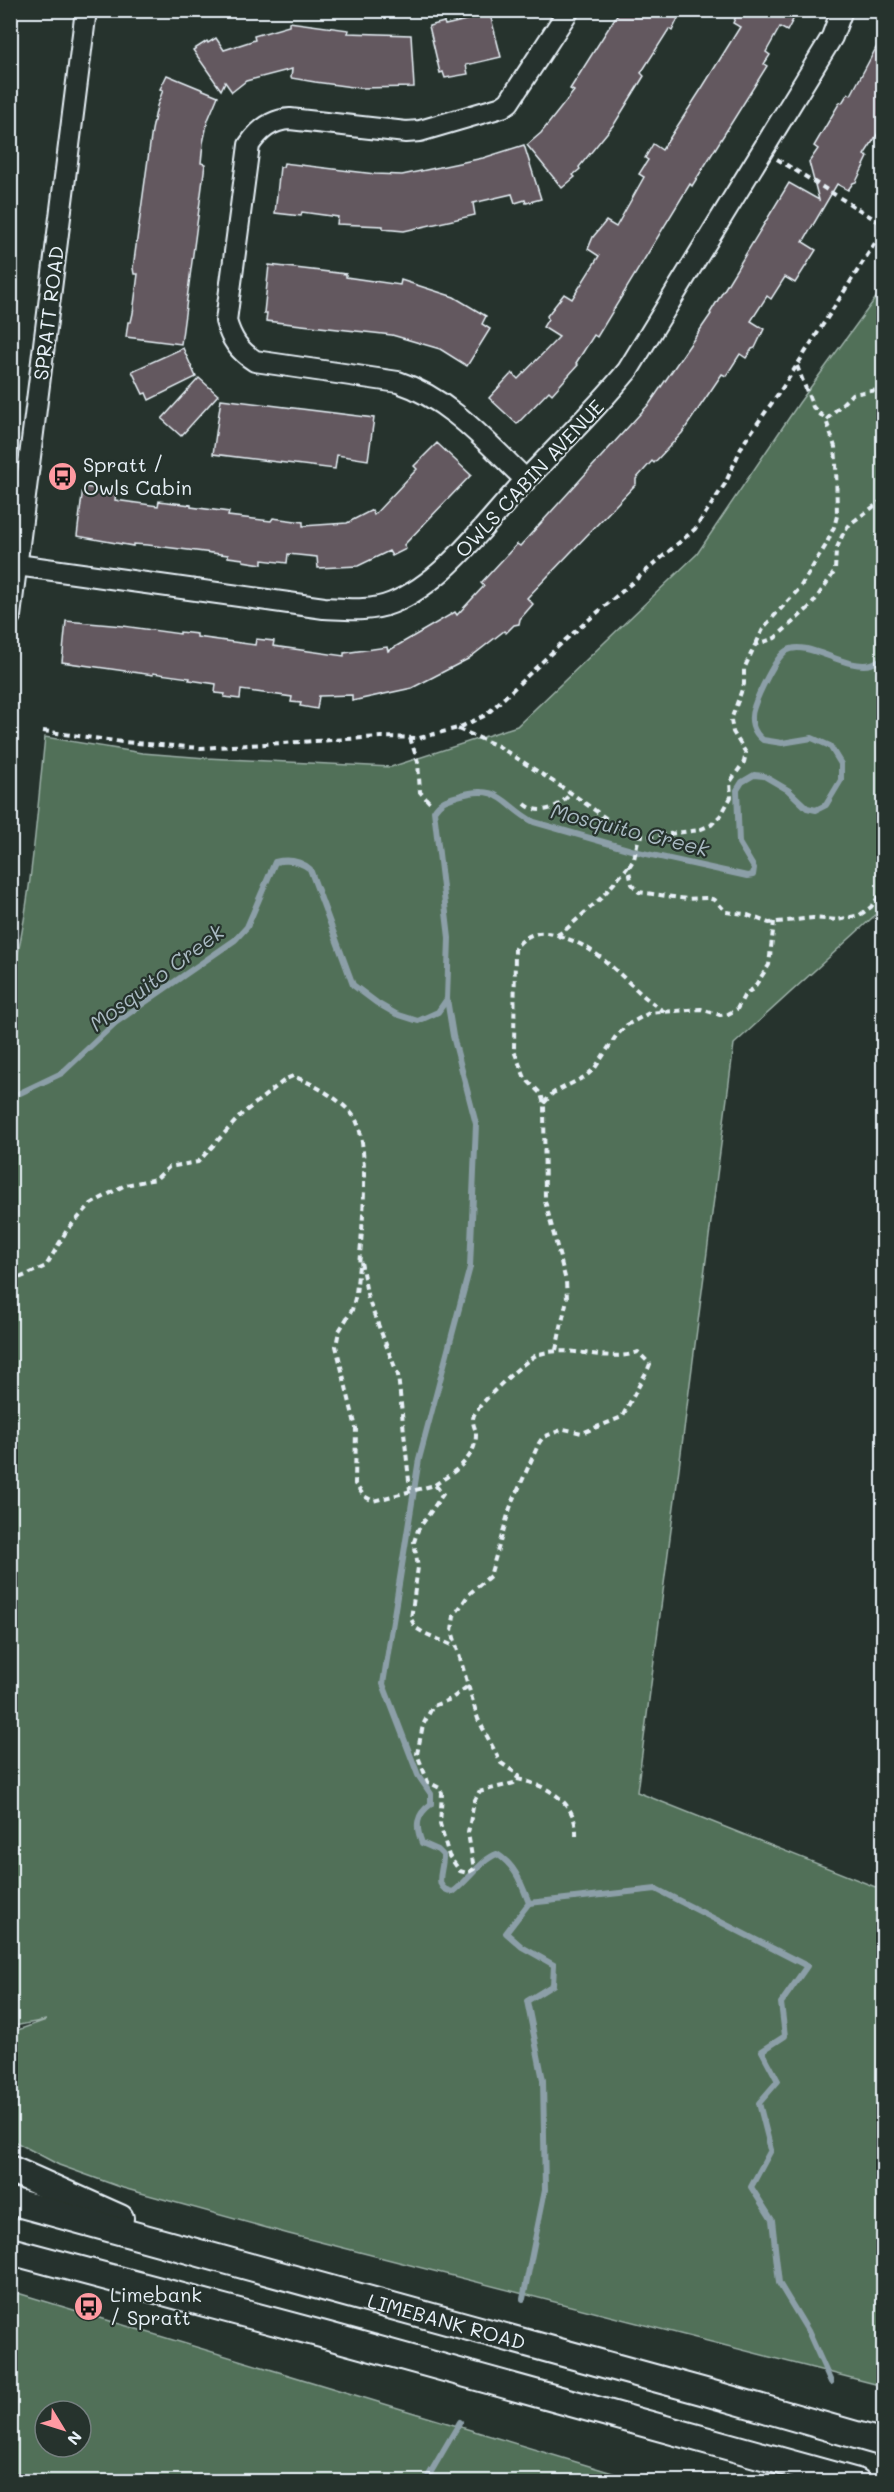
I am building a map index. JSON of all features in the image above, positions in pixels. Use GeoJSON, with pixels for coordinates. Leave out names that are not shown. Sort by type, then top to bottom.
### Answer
{"type":"FeatureCollection","features":[{"type":"Feature","properties":{"kind":"main road"},"geometry":{"type":"LineString","coordinates":[[10,2169],[203,2254]]}},
{"type":"Feature","properties":{"kind":"main road","name":"LIMEBANK ROAD"},"geometry":{"type":"LineString","coordinates":[[10,2201],[884,2443]]}},
{"type":"Feature","properties":{"kind":"main road"},"geometry":{"type":"LineString","coordinates":[[10,2251],[857,2481]]}},
{"type":"Feature","properties":{"kind":"street","name":"SPRATT ROAD"},"geometry":{"type":"LineString","coordinates":[[10,616],[14,564],[86,10]]}},
{"type":"Feature","properties":{"kind":"street"},"geometry":{"type":"LineString","coordinates":[[526,480],[456,414],[415,387],[398,382],[255,362],[244,355],[236,345],[226,321],[249,145],[257,133],[280,120],[290,118],[406,132],[420,131],[502,107],[516,95],[569,10]]}},
{"type":"Feature","properties":{"kind":"street","name":"OWLS CABIN AVENUE"},"geometry":{"type":"LineString","coordinates":[[14,564],[324,608],[364,610],[376,608],[391,604],[418,590],[431,580],[600,403],[628,370],[832,37],[842,10]]}},
{"type":"Feature","properties":{"kind":"path"},"geometry":{"type":"LineString","coordinates":[[42,731],[122,742],[200,748],[381,737],[410,738],[458,728],[486,715],[564,641],[695,529],[725,484],[743,444],[884,227],[763,150]]}},
{"type":"Feature","properties":{"kind":"path"},"geometry":{"type":"LineString","coordinates":[[458,728],[498,746],[571,793],[610,823],[639,836],[699,830],[711,825],[728,806],[731,797],[730,782],[739,772],[746,753],[734,732],[731,720],[744,684],[744,669],[764,627],[799,589],[826,545],[837,516],[835,447],[826,420],[813,407],[796,365]]}},
{"type":"Feature","properties":{"kind":"path"},"geometry":{"type":"LineString","coordinates":[[826,420],[852,394],[884,389]]}},
{"type":"Feature","properties":{"kind":"path"},"geometry":{"type":"LineString","coordinates":[[755,645],[775,638],[811,606],[835,570],[836,550],[843,534],[850,525],[884,499]]}},
{"type":"Feature","properties":{"kind":"path"},"geometry":{"type":"LineString","coordinates":[[410,738],[418,762],[420,792],[432,805]]}},
{"type":"Feature","properties":{"kind":"path"},"geometry":{"type":"LineString","coordinates":[[525,804],[531,809],[541,811],[565,801],[571,793]]}},
{"type":"Feature","properties":{"kind":"path"},"geometry":{"type":"LineString","coordinates":[[557,935],[601,898],[629,867],[634,859],[639,836]]}},
{"type":"Feature","properties":{"kind":"path"},"geometry":{"type":"LineString","coordinates":[[629,867],[632,884],[639,892],[687,899],[708,898],[715,900],[726,912],[745,914],[774,922],[813,918],[837,920],[860,915],[871,907],[884,889]]}},
{"type":"Feature","properties":{"kind":"path"},"geometry":{"type":"LineString","coordinates":[[544,1104],[553,1093],[586,1076],[595,1068],[609,1045],[627,1025],[649,1013],[701,1010],[720,1015],[737,1009],[745,994],[753,989],[769,965],[774,922]]}},
{"type":"Feature","properties":{"kind":"path"},"geometry":{"type":"LineString","coordinates":[[556,1350],[567,1299],[566,1281],[545,1201],[544,1104],[541,1094],[525,1078],[514,1051],[514,948],[532,933],[544,931],[578,941],[596,952],[644,997],[667,1013]]}},
{"type":"Feature","properties":{"kind":"path"},"geometry":{"type":"LineString","coordinates":[[10,1282],[46,1266],[67,1230],[91,1203],[125,1185],[156,1179],[169,1167],[198,1162],[251,1106],[274,1087],[293,1076],[340,1102],[349,1110],[360,1130],[364,1172],[360,1255],[352,1310],[339,1331],[336,1346],[356,1428],[355,1484],[364,1496],[373,1502],[435,1485],[457,1471],[466,1461],[474,1442],[474,1414],[488,1397],[525,1362],[536,1356],[556,1350],[622,1355],[638,1353],[650,1364],[622,1417],[582,1433],[564,1429],[543,1437],[510,1508],[490,1576],[469,1594],[454,1617],[452,1630],[478,1719],[501,1763],[519,1775],[510,1784],[479,1792],[474,1802],[468,1833],[468,1845],[475,1862],[474,1869],[467,1874],[460,1871],[449,1856],[440,1824],[442,1793],[440,1788],[428,1782],[417,1754],[423,1725],[433,1706],[451,1699],[468,1686]]}},
{"type":"Feature","properties":{"kind":"path"},"geometry":{"type":"LineString","coordinates":[[360,1255],[368,1299],[398,1375],[413,1490]]}},
{"type":"Feature","properties":{"kind":"path"},"geometry":{"type":"LineString","coordinates":[[435,1485],[443,1494],[442,1498],[418,1530],[414,1542],[418,1567],[411,1619],[416,1628],[424,1633],[458,1648]]}},
{"type":"Feature","properties":{"kind":"path"},"geometry":{"type":"LineString","coordinates":[[517,1779],[545,1786],[555,1794],[576,1821],[576,1837]]}},
{"type":"Feature","properties":{"kind":"green space"},"geometry":{"type":"Polygon","coordinates":[[[883,288],[883,908],[734,1044],[637,1792],[883,1890],[883,2386],[289,2234],[123,2188],[59,2165],[10,2139],[11,2026],[18,2030],[46,2020],[14,2026],[11,2024],[10,988],[28,895],[45,737],[142,753],[391,767],[517,726],[697,554],[799,403],[883,288]]]}},
{"type":"Feature","properties":{"kind":"green space"},"geometry":{"type":"Polygon","coordinates":[[[11,2291],[639,2481],[11,2481],[11,2291]]]}},
{"type":"Feature","properties":{"kind":"building"},"geometry":{"type":"Polygon","coordinates":[[[620,10],[667,10],[679,16],[672,31],[669,29],[641,73],[644,76],[615,123],[573,175],[575,177],[562,188],[527,145],[541,133],[574,91],[570,89],[620,10]]]}},
{"type":"Feature","properties":{"kind":"building"},"geometry":{"type":"Polygon","coordinates":[[[739,10],[798,10],[787,31],[780,27],[766,52],[770,55],[764,64],[767,66],[692,186],[690,184],[597,337],[594,335],[576,363],[578,365],[552,394],[549,391],[517,424],[489,398],[512,373],[518,379],[559,337],[543,327],[548,319],[547,316],[564,294],[572,299],[599,256],[588,249],[593,237],[606,221],[616,227],[644,177],[639,174],[648,160],[645,158],[653,144],[662,150],[740,27],[733,23],[739,10]]]}},
{"type":"Feature","properties":{"kind":"building"},"geometry":{"type":"Polygon","coordinates":[[[490,14],[501,57],[466,65],[468,74],[445,78],[443,72],[440,73],[429,26],[444,22],[445,25],[490,14]]]}},
{"type":"Feature","properties":{"kind":"building"},"geometry":{"type":"Polygon","coordinates":[[[289,22],[349,30],[348,33],[411,35],[414,87],[360,88],[315,82],[291,78],[292,69],[246,81],[232,92],[225,82],[221,90],[193,50],[216,38],[224,50],[255,40],[254,36],[289,26],[289,22]]]}},
{"type":"Feature","properties":{"kind":"building"},"geometry":{"type":"Polygon","coordinates":[[[884,33],[884,124],[864,155],[868,157],[856,182],[848,190],[837,184],[803,242],[816,250],[795,283],[785,277],[771,299],[767,296],[751,321],[764,329],[755,348],[746,358],[740,354],[726,376],[722,374],[682,433],[654,463],[652,461],[636,479],[636,484],[527,598],[533,604],[520,619],[519,624],[514,625],[506,633],[504,631],[468,659],[412,688],[352,701],[352,695],[319,696],[317,709],[291,702],[292,697],[241,690],[240,699],[224,697],[225,694],[215,693],[216,684],[189,680],[190,678],[62,662],[66,621],[197,634],[197,637],[255,645],[256,639],[274,641],[273,646],[344,656],[344,653],[387,647],[388,651],[455,612],[457,615],[484,586],[481,583],[517,544],[520,546],[650,403],[711,314],[789,183],[819,200],[809,162],[818,149],[814,146],[840,102],[842,103],[848,93],[851,95],[884,33]]]}},
{"type":"Feature","properties":{"kind":"building"},"geometry":{"type":"Polygon","coordinates":[[[167,75],[218,96],[208,120],[203,143],[201,163],[205,164],[181,344],[126,337],[128,322],[131,322],[133,313],[138,274],[134,274],[133,268],[152,130],[163,90],[160,89],[167,75]]]}},
{"type":"Feature","properties":{"kind":"building"},"geometry":{"type":"Polygon","coordinates":[[[524,145],[541,199],[515,203],[512,194],[473,203],[475,215],[404,231],[383,229],[383,226],[337,224],[338,217],[302,212],[301,216],[275,213],[280,167],[283,167],[284,163],[402,175],[483,158],[524,145]]]}},
{"type":"Feature","properties":{"kind":"building"},"geometry":{"type":"Polygon","coordinates":[[[269,265],[346,274],[346,277],[400,285],[401,280],[454,297],[486,316],[482,324],[490,329],[467,366],[440,349],[392,335],[266,321],[267,313],[264,313],[269,265]]]}},
{"type":"Feature","properties":{"kind":"building"},"geometry":{"type":"Polygon","coordinates":[[[183,348],[196,377],[149,400],[146,393],[143,394],[132,371],[183,348]]]}},
{"type":"Feature","properties":{"kind":"building"},"geometry":{"type":"Polygon","coordinates":[[[199,378],[218,395],[181,436],[162,419],[199,378]]]}},
{"type":"Feature","properties":{"kind":"building"},"geometry":{"type":"Polygon","coordinates":[[[221,399],[374,418],[368,460],[337,455],[335,469],[213,454],[221,399]]]}},
{"type":"Feature","properties":{"kind":"building"},"geometry":{"type":"Polygon","coordinates":[[[437,443],[471,475],[404,545],[406,549],[392,556],[389,551],[358,566],[318,568],[317,557],[288,554],[287,563],[262,560],[262,564],[243,561],[243,559],[228,557],[228,555],[148,545],[133,544],[133,546],[77,536],[83,487],[116,491],[115,500],[158,506],[159,501],[191,505],[191,507],[229,512],[228,516],[303,522],[303,526],[347,523],[372,510],[374,515],[417,469],[414,466],[437,443]]]}},
{"type":"Feature","properties":{"kind":"waterway","name":"Mosquito Creek"},"geometry":{"type":"LineString","coordinates":[[20,1093],[62,1073],[115,1023],[235,940],[247,927],[275,862],[280,861],[298,862],[310,869],[353,985],[396,1014],[418,1021],[438,1012],[447,999],[449,938],[434,811],[448,799],[458,796],[472,792],[493,794],[534,822],[638,852],[747,876],[753,875],[754,868],[739,843],[737,790],[742,782],[754,775],[764,776],[788,790],[807,808],[816,810],[826,805],[841,780],[841,764],[830,746],[812,738],[782,743],[763,740],[757,733],[752,721],[753,712],[772,669],[786,651],[794,648],[815,651],[861,665],[873,664],[884,658]]}},
{"type":"Feature","properties":{"kind":"waterway"},"geometry":{"type":"LineString","coordinates":[[447,999],[453,1036],[476,1124],[470,1267],[419,1459],[383,1684],[418,1775],[431,1794],[431,1804],[422,1812],[418,1821],[418,1831],[422,1843],[438,1850],[443,1855],[440,1878],[442,1887],[453,1892],[486,1860],[497,1854],[513,1870],[529,1903],[506,1933],[522,1947],[554,1965],[553,1985],[527,2001],[543,2080],[545,2190],[523,2299]]}},
{"type":"Feature","properties":{"kind":"waterway"},"geometry":{"type":"LineString","coordinates":[[529,1903],[656,1889],[807,1966],[781,2003],[785,2036],[762,2051],[778,2081],[759,2103],[771,2150],[751,2187],[772,2220],[779,2283],[808,2331],[831,2382]]}},
{"type":"Feature","properties":{"kind":"waterway"},"geometry":{"type":"LineString","coordinates":[[425,2482],[460,2422]]}},
{"type":"Feature","properties":{"kind":"place","name":"Spratt / Owls Cabin"},"geometry":{"type":"Point","coordinates":[62,476]}},
{"type":"Feature","properties":{"kind":"place","name":"Limebank / Spratt"},"geometry":{"type":"Point","coordinates":[89,2306]}}]}
